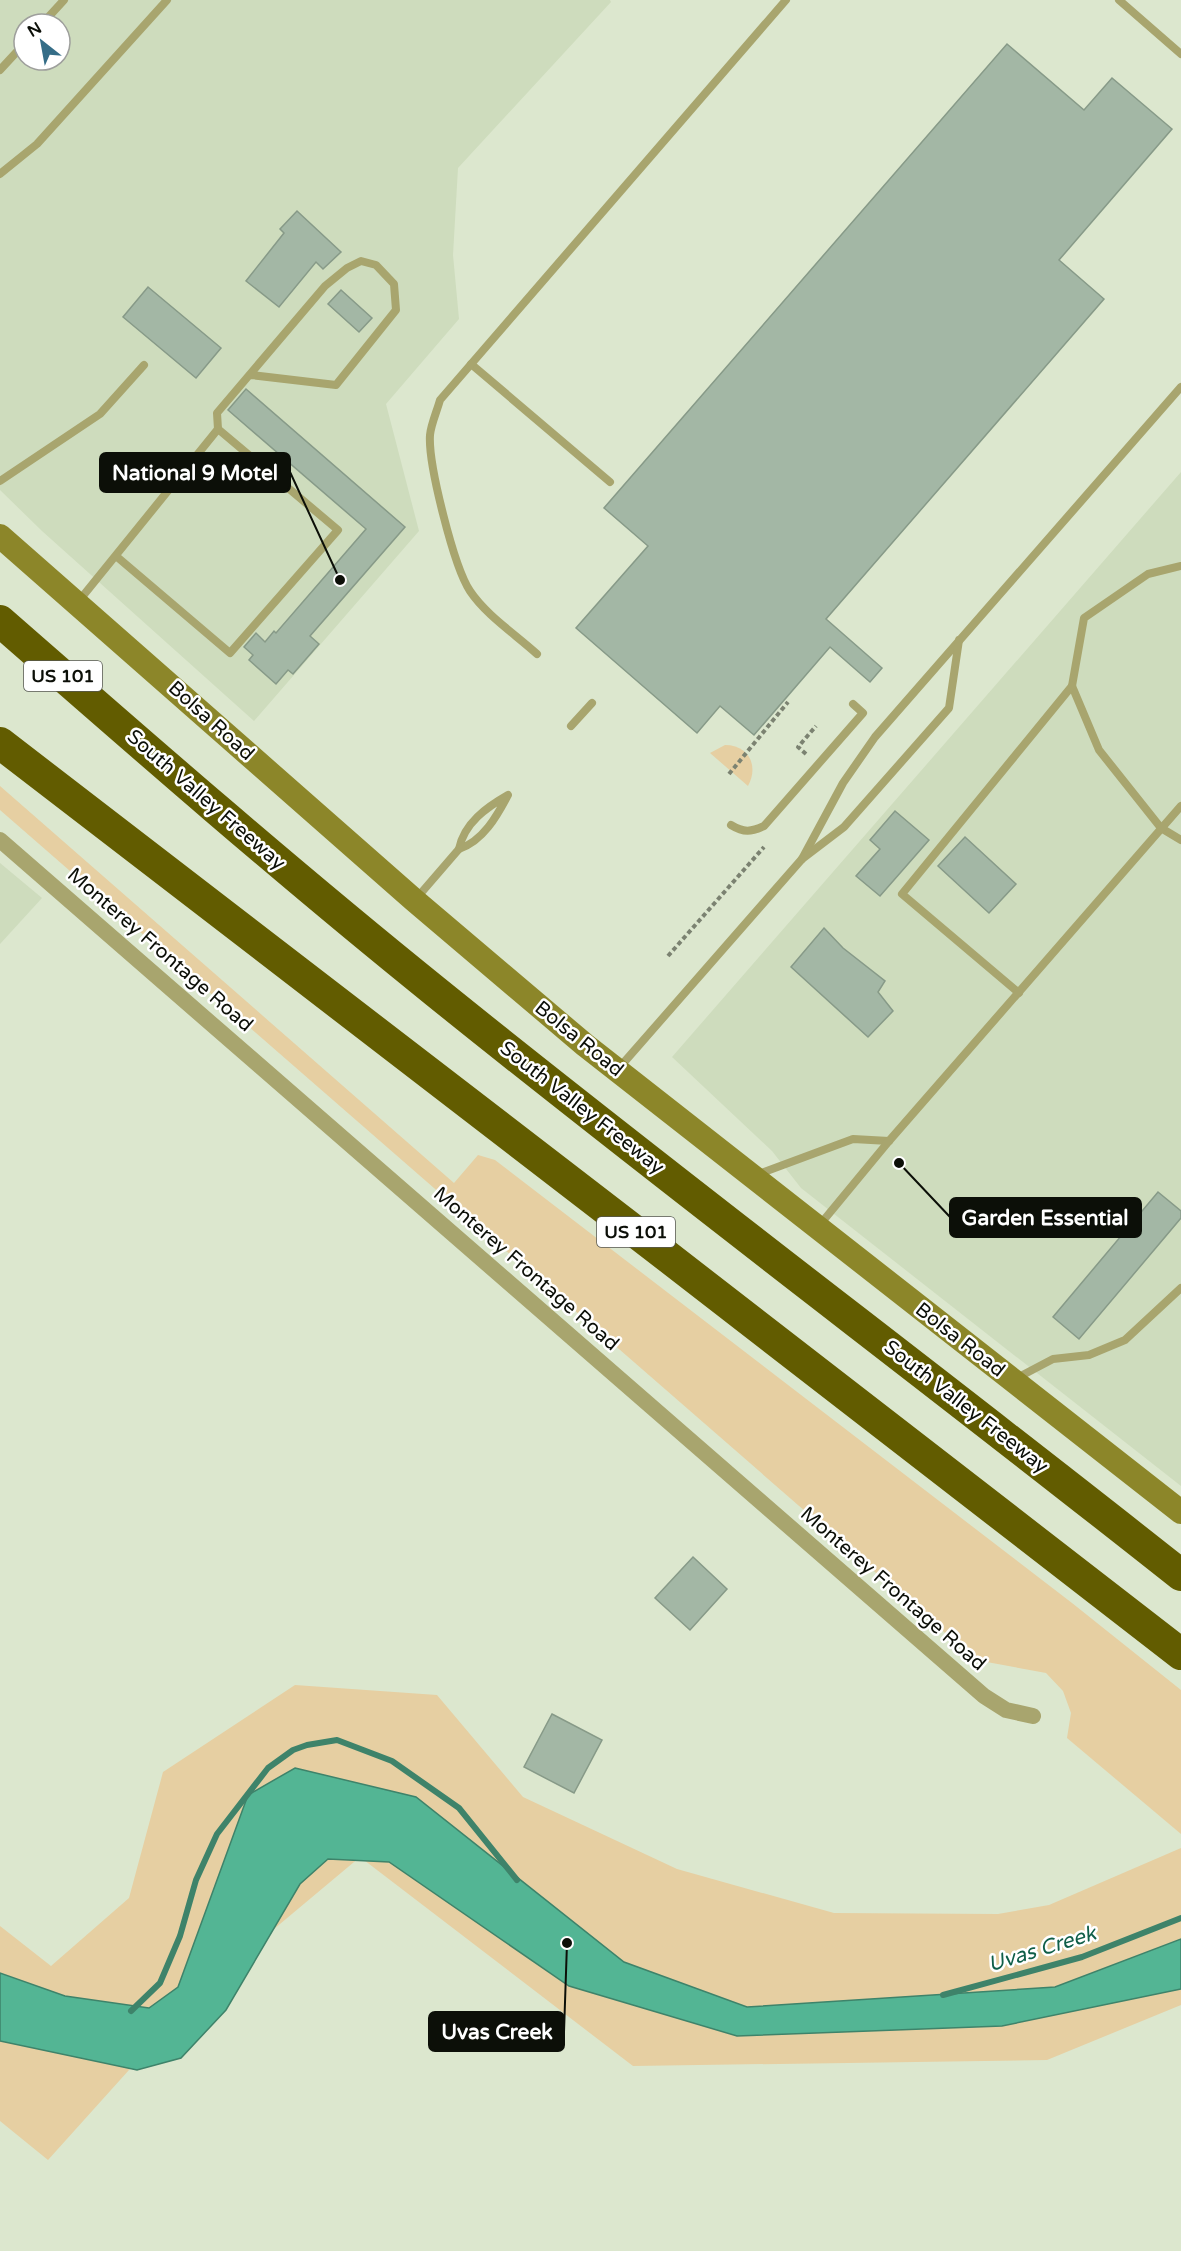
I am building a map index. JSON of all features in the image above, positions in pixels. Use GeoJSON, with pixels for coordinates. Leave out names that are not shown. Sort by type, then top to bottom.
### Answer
{"type":"FeatureCollection","features":[{"type":"Feature","properties":{"kind":"highway","name":"South Valley Freeway"},"geometry":{"type":"LineString","coordinates":[[0,621],[244,833],[433,990],[1181,1575]]}},
{"type":"Feature","properties":{"kind":"highway","name":"US 101"},"geometry":{"type":"LineString","coordinates":[[0,743],[650,1242],[1181,1654]]}},
{"type":"Feature","properties":{"kind":"main road","name":"Bolsa Road"},"geometry":{"type":"LineString","coordinates":[[0,537],[551,1017],[1181,1512]]}},
{"type":"Feature","properties":{"kind":"street","name":"Monterey Frontage Road"},"geometry":{"type":"LineString","coordinates":[[0,840],[984,1696],[1006,1710],[1034,1716]]}},
{"type":"Feature","properties":{"kind":"lane"},"geometry":{"type":"LineString","coordinates":[[53,12],[64,0]]}},
{"type":"Feature","properties":{"kind":"lane"},"geometry":{"type":"LineString","coordinates":[[0,174],[37,144],[167,0]]}},
{"type":"Feature","properties":{"kind":"lane"},"geometry":{"type":"LineString","coordinates":[[537,654],[485,607],[471,592],[460,573],[432,469],[430,434],[440,400],[786,0]]}},
{"type":"Feature","properties":{"kind":"lane"},"geometry":{"type":"LineString","coordinates":[[1119,0],[1181,54]]}},
{"type":"Feature","properties":{"kind":"lane"},"geometry":{"type":"LineString","coordinates":[[0,70],[12,57]]}},
{"type":"Feature","properties":{"kind":"lane"},"geometry":{"type":"LineString","coordinates":[[78,603],[218,429],[217,413],[325,286],[347,268],[361,261],[376,265],[394,284],[396,310],[336,385],[251,375]]}},
{"type":"Feature","properties":{"kind":"lane"},"geometry":{"type":"LineString","coordinates":[[471,364],[610,482]]}},
{"type":"Feature","properties":{"kind":"lane"},"geometry":{"type":"LineString","coordinates":[[0,481],[100,414],[144,365]]}},
{"type":"Feature","properties":{"kind":"lane"},"geometry":{"type":"LineString","coordinates":[[802,859],[843,783],[875,737],[1181,387]]}},
{"type":"Feature","properties":{"kind":"lane"},"geometry":{"type":"LineString","coordinates":[[116,556],[230,653],[338,530],[218,429]]}},
{"type":"Feature","properties":{"kind":"lane"},"geometry":{"type":"LineString","coordinates":[[1019,993],[903,894],[1072,686],[1084,618],[1148,574],[1181,566]]}},
{"type":"Feature","properties":{"kind":"lane"},"geometry":{"type":"LineString","coordinates":[[617,1071],[802,859],[844,827],[949,708],[959,640]]}},
{"type":"Feature","properties":{"kind":"lane"},"geometry":{"type":"LineString","coordinates":[[1072,686],[1099,750],[1161,828],[1181,840]]}},
{"type":"Feature","properties":{"kind":"lane"},"geometry":{"type":"LineString","coordinates":[[571,726],[592,703]]}},
{"type":"Feature","properties":{"kind":"lane"},"geometry":{"type":"LineString","coordinates":[[731,825],[741,831],[752,832],[764,826],[863,713],[853,704]]}},
{"type":"Feature","properties":{"kind":"lane"},"geometry":{"type":"LineString","coordinates":[[414,900],[459,849],[462,836],[486,807],[508,795],[497,816],[472,845],[459,849]]}},
{"type":"Feature","properties":{"kind":"lane"},"geometry":{"type":"LineString","coordinates":[[818,1227],[889,1141],[1181,806]]}},
{"type":"Feature","properties":{"kind":"lane"},"geometry":{"type":"LineString","coordinates":[[752,1176],[853,1139],[889,1141]]}},
{"type":"Feature","properties":{"kind":"lane"},"geometry":{"type":"LineString","coordinates":[[1012,1381],[1053,1359],[1089,1355],[1125,1340],[1181,1288]]}},
{"type":"Feature","properties":{"kind":"path"},"geometry":{"type":"LineString","coordinates":[[729,774],[788,702]]}},
{"type":"Feature","properties":{"kind":"path"},"geometry":{"type":"LineString","coordinates":[[806,754],[798,747],[816,726]]}},
{"type":"Feature","properties":{"kind":"path"},"geometry":{"type":"LineString","coordinates":[[668,956],[764,847]]}},
{"type":"Feature","properties":{"kind":"shaded area"},"geometry":{"type":"Polygon","coordinates":[[[0,0],[610,0],[611,2],[458,168],[453,255],[459,319],[386,404],[419,531],[254,721],[42,531],[0,490],[0,0]]]}},
{"type":"Feature","properties":{"kind":"shaded area"},"geometry":{"type":"Polygon","coordinates":[[[1181,472],[1181,1486],[801,1188],[772,1151],[672,1057],[1181,472]]]}},
{"type":"Feature","properties":{"kind":"shaded area"},"geometry":{"type":"Polygon","coordinates":[[[725,745],[740,749],[750,758],[752,771],[748,786],[710,753],[725,745]]]}},
{"type":"Feature","properties":{"kind":"shaded area"},"geometry":{"type":"Polygon","coordinates":[[[0,786],[454,1183],[478,1155],[495,1160],[1072,1603],[1181,1690],[1181,1834],[1067,1738],[1071,1713],[1063,1691],[1046,1673],[976,1660],[0,810],[0,786]]]}},
{"type":"Feature","properties":{"kind":"shaded area"},"geometry":{"type":"Polygon","coordinates":[[[0,863],[42,898],[0,944],[0,863]]]}},
{"type":"Feature","properties":{"kind":"shaded area"},"geometry":{"type":"Polygon","coordinates":[[[295,1685],[437,1695],[523,1797],[677,1869],[834,1913],[998,1914],[1049,1905],[1181,1848],[1181,2005],[1047,2060],[633,2066],[360,1857],[201,1990],[48,2160],[0,2121],[0,1926],[51,1966],[129,1898],[163,1772],[295,1685]]]}},
{"type":"Feature","properties":{"kind":"shaded area"},"geometry":{"type":"Polygon","coordinates":[[[295,1768],[416,1797],[624,1962],[747,2007],[1055,1987],[1181,1939],[1181,1989],[1002,2026],[737,2036],[569,1986],[389,1862],[328,1859],[300,1884],[226,2010],[181,2058],[137,2070],[0,2041],[0,1973],[65,1996],[149,2008],[178,1987],[248,1795],[295,1768]]]}},
{"type":"Feature","properties":{"kind":"building"},"geometry":{"type":"Polygon","coordinates":[[[1007,44],[1084,110],[1112,78],[1172,129],[1059,260],[1104,299],[826,619],[882,668],[870,682],[830,647],[754,735],[720,706],[697,733],[576,628],[648,546],[604,508],[1007,44]]]}},
{"type":"Feature","properties":{"kind":"building"},"geometry":{"type":"Polygon","coordinates":[[[297,211],[341,252],[323,269],[316,262],[279,307],[246,281],[284,233],[280,229],[297,211]]]}},
{"type":"Feature","properties":{"kind":"building"},"geometry":{"type":"Polygon","coordinates":[[[148,287],[221,348],[196,378],[123,317],[148,287]]]}},
{"type":"Feature","properties":{"kind":"building"},"geometry":{"type":"Polygon","coordinates":[[[341,290],[372,318],[359,332],[328,304],[341,290]]]}},
{"type":"Feature","properties":{"kind":"building"},"geometry":{"type":"Polygon","coordinates":[[[246,389],[405,527],[310,636],[319,644],[293,674],[288,670],[276,684],[249,660],[253,655],[244,647],[256,633],[265,642],[274,631],[276,633],[366,529],[228,410],[246,389]]]}},
{"type":"Feature","properties":{"kind":"building"},"geometry":{"type":"Polygon","coordinates":[[[895,811],[929,840],[880,896],[856,876],[880,849],[870,840],[895,811]]]}},
{"type":"Feature","properties":{"kind":"building"},"geometry":{"type":"Polygon","coordinates":[[[965,837],[1016,884],[989,913],[938,866],[965,837]]]}},
{"type":"Feature","properties":{"kind":"building"},"geometry":{"type":"Polygon","coordinates":[[[824,928],[843,948],[885,981],[878,992],[893,1011],[868,1037],[791,967],[824,928]]]}},
{"type":"Feature","properties":{"kind":"building"},"geometry":{"type":"Polygon","coordinates":[[[1158,1192],[1181,1211],[1181,1218],[1079,1339],[1053,1317],[1158,1192]]]}},
{"type":"Feature","properties":{"kind":"building"},"geometry":{"type":"Polygon","coordinates":[[[693,1557],[727,1589],[690,1630],[655,1598],[693,1557]]]}},
{"type":"Feature","properties":{"kind":"building"},"geometry":{"type":"Polygon","coordinates":[[[552,1714],[602,1740],[574,1793],[524,1767],[552,1714]]]}},
{"type":"Feature","properties":{"kind":"waterway","name":"Uvas Creek"},"geometry":{"type":"LineString","coordinates":[[131,2011],[160,1983],[180,1936],[196,1880],[217,1834],[268,1768],[293,1750],[307,1745],[337,1740],[392,1761],[459,1808],[517,1880]]}},
{"type":"Feature","properties":{"kind":"waterway","name":"Uvas Creek"},"geometry":{"type":"LineString","coordinates":[[943,1995],[1082,1957],[1181,1918]]}},
{"type":"Feature","properties":{"kind":"place","name":"National 9 Motel"},"geometry":{"type":"Point","coordinates":[340,580]}},
{"type":"Feature","properties":{"kind":"place","name":"Garden Essential"},"geometry":{"type":"Point","coordinates":[899,1163]}},
{"type":"Feature","properties":{"kind":"place","name":"Uvas Creek"},"geometry":{"type":"Point","coordinates":[567,1943]}}]}
